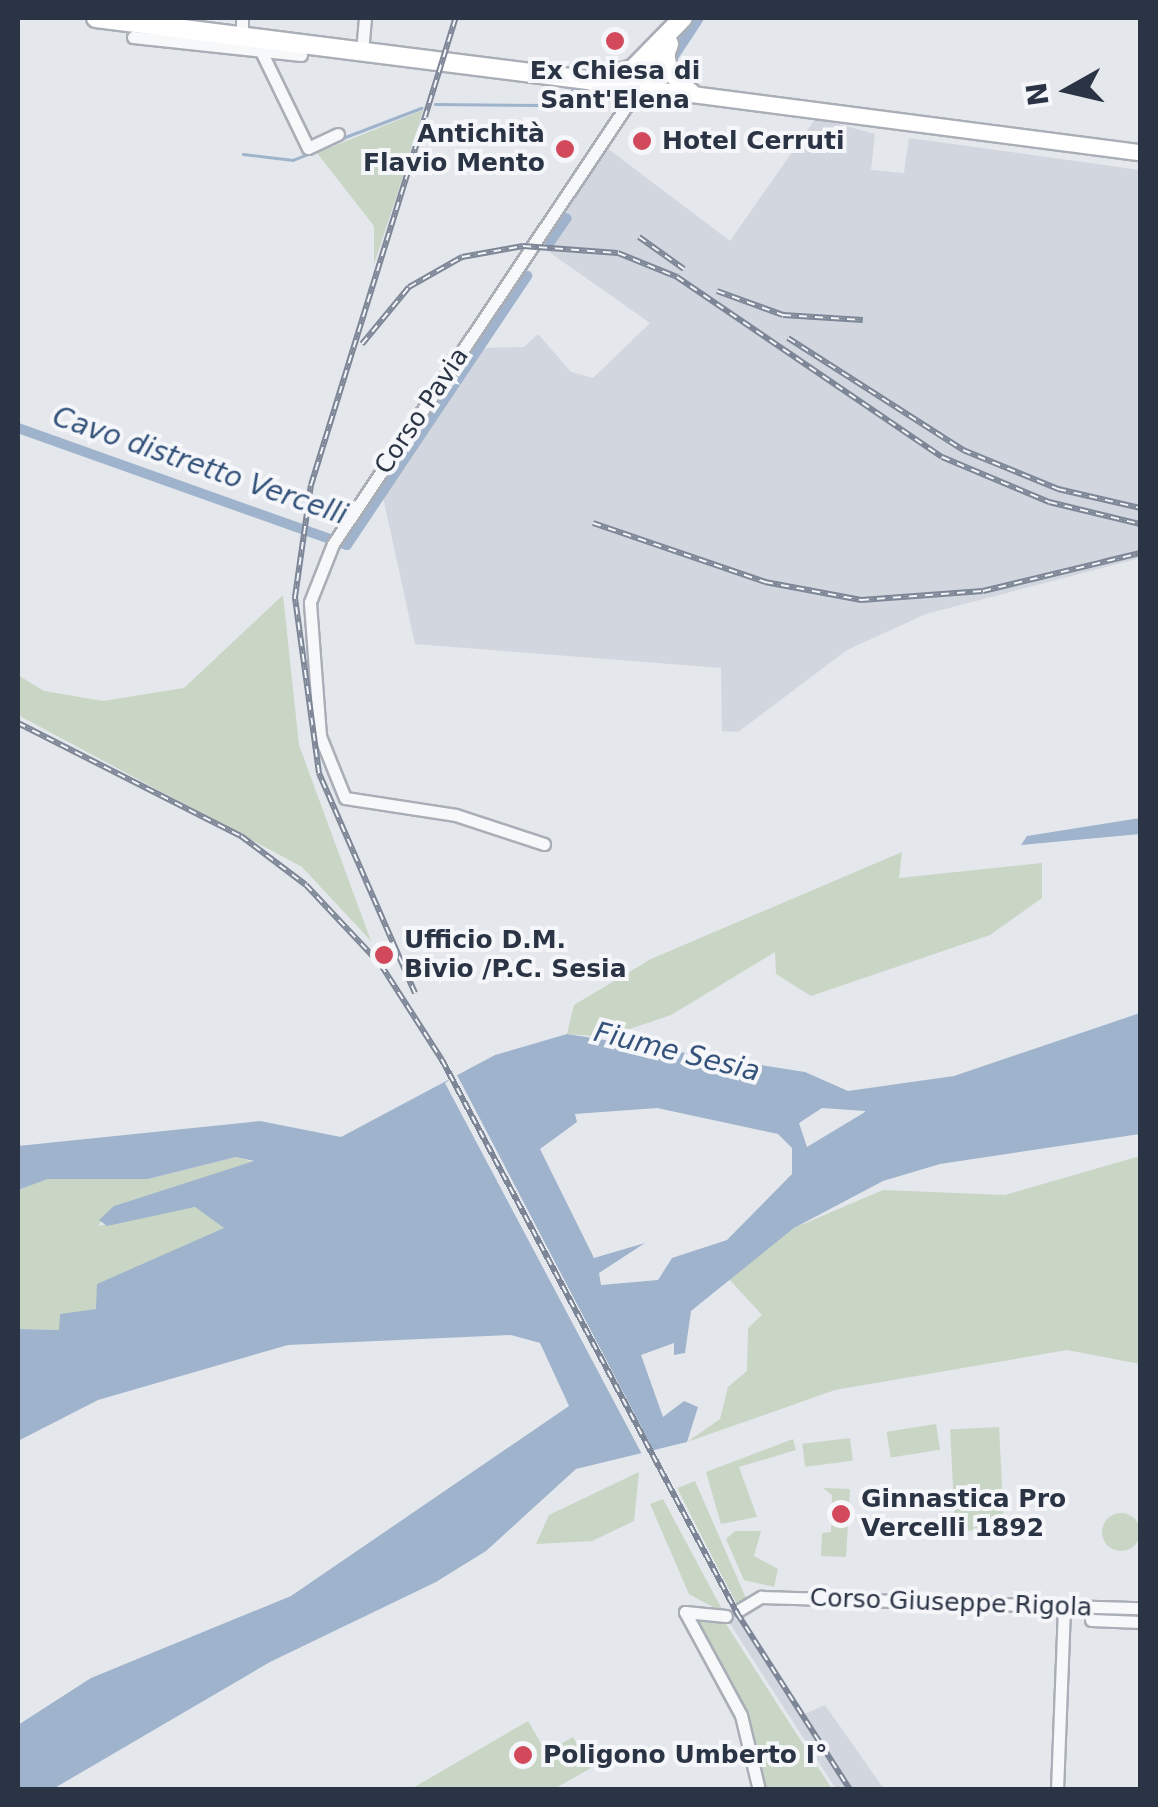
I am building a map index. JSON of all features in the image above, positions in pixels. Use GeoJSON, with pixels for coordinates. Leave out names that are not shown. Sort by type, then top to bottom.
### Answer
{"type":"FeatureCollection","features":[{"type":"Feature","properties":{"kind":"main road"},"geometry":{"type":"LineString","coordinates":[[96,18],[1140,152]]}},
{"type":"Feature","properties":{"kind":"main road"},"geometry":{"type":"LineString","coordinates":[[646,88],[663,47],[683,18]]}},
{"type":"Feature","properties":{"kind":"main road"},"geometry":{"type":"LineString","coordinates":[[592,81],[663,47]]}},
{"type":"Feature","properties":{"kind":"main road"},"geometry":{"type":"LineString","coordinates":[[663,47],[670,74],[696,94]]}},
{"type":"Feature","properties":{"kind":"street"},"geometry":{"type":"LineString","coordinates":[[362,52],[365,18]]}},
{"type":"Feature","properties":{"kind":"street"},"geometry":{"type":"LineString","coordinates":[[133,36],[250,36],[301,55]]}},
{"type":"Feature","properties":{"kind":"street"},"geometry":{"type":"LineString","coordinates":[[250,36],[308,148],[338,134]]}},
{"type":"Feature","properties":{"kind":"street","name":"Corso Pavia"},"geometry":{"type":"LineString","coordinates":[[544,844],[338,791],[320,736],[310,639],[313,580],[336,539],[646,88]]}},
{"type":"Feature","properties":{"kind":"street","name":"Corso Giuseppe Rigola"},"geometry":{"type":"LineString","coordinates":[[739,1610],[761,1597],[1140,1608]]}},
{"type":"Feature","properties":{"kind":"street"},"geometry":{"type":"LineString","coordinates":[[1057,1790],[1064,1606]]}},
{"type":"Feature","properties":{"kind":"street"},"geometry":{"type":"LineString","coordinates":[[726,1616],[686,1612],[741,1715],[759,1790]]}},
{"type":"Feature","properties":{"kind":"street"},"geometry":{"type":"LineString","coordinates":[[1091,1620],[1140,1622]]}},
{"type":"Feature","properties":{"kind":"shaded area"},"geometry":{"type":"Polygon","coordinates":[[[816,118],[875,134],[871,170],[904,173],[909,138],[1140,170],[1140,558],[926,614],[847,650],[738,732],[722,731],[721,668],[415,644],[383,497],[482,348],[524,347],[538,334],[571,372],[593,378],[650,323],[542,247],[607,148],[730,241],[816,118]]]}},
{"type":"Feature","properties":{"kind":"shaded area"},"geometry":{"type":"Polygon","coordinates":[[[741,1614],[802,1715],[825,1705],[884,1789],[836,1789],[729,1622],[741,1614]]]}},
{"type":"Feature","properties":{"kind":"green space"},"geometry":{"type":"Polygon","coordinates":[[[423,110],[374,264],[374,226],[317,153],[423,110]]]}},
{"type":"Feature","properties":{"kind":"green space"},"geometry":{"type":"Polygon","coordinates":[[[283,595],[299,745],[371,941],[302,867],[18,715],[18,675],[44,691],[103,701],[184,688],[283,595]]]}},
{"type":"Feature","properties":{"kind":"green space"},"geometry":{"type":"Polygon","coordinates":[[[902,852],[899,878],[1042,863],[1042,898],[990,935],[811,996],[776,974],[775,952],[671,1015],[606,1037],[567,1034],[574,1005],[651,959],[902,852]]]}},
{"type":"Feature","properties":{"kind":"green space"},"geometry":{"type":"Polygon","coordinates":[[[1140,1156],[1140,1364],[1067,1350],[835,1390],[687,1442],[720,1419],[728,1387],[747,1371],[748,1328],[762,1315],[729,1279],[794,1228],[883,1190],[1005,1195],[1140,1156]]]}},
{"type":"Feature","properties":{"kind":"green space"},"geometry":{"type":"Polygon","coordinates":[[[236,1157],[254,1162],[114,1206],[98,1226],[195,1207],[225,1228],[218,1236],[59,1330],[18,1329],[18,1190],[48,1179],[148,1179],[236,1157]]]}},
{"type":"Feature","properties":{"kind":"green space"},"geometry":{"type":"Polygon","coordinates":[[[936,1424],[940,1450],[891,1458],[887,1432],[936,1424]]]}},
{"type":"Feature","properties":{"kind":"green space"},"geometry":{"type":"Polygon","coordinates":[[[999,1427],[1004,1529],[955,1531],[950,1430],[999,1427]]]}},
{"type":"Feature","properties":{"kind":"green space"},"geometry":{"type":"Polygon","coordinates":[[[850,1438],[853,1461],[805,1467],[802,1444],[850,1438]]]}},
{"type":"Feature","properties":{"kind":"green space"},"geometry":{"type":"Polygon","coordinates":[[[793,1439],[796,1450],[739,1467],[757,1517],[721,1524],[706,1472],[793,1439]]]}},
{"type":"Feature","properties":{"kind":"green space"},"geometry":{"type":"Polygon","coordinates":[[[639,1472],[634,1521],[592,1541],[536,1544],[549,1515],[639,1472]]]}},
{"type":"Feature","properties":{"kind":"green space"},"geometry":{"type":"Polygon","coordinates":[[[695,1481],[746,1598],[736,1603],[677,1488],[695,1481]]]}},
{"type":"Feature","properties":{"kind":"green space","name":"Ginnastica Pro Vercelli 1892"},"geometry":{"type":"Polygon","coordinates":[[[823,1488],[850,1489],[846,1557],[821,1556],[822,1533],[831,1532],[832,1495],[823,1488]]]}},
{"type":"Feature","properties":{"kind":"green space"},"geometry":{"type":"Polygon","coordinates":[[[663,1499],[724,1613],[689,1594],[650,1504],[663,1499]]]}},
{"type":"Feature","properties":{"kind":"green space"},"geometry":{"type":"Polygon","coordinates":[[[1121,1513],[1134,1519],[1140,1532],[1134,1545],[1121,1551],[1108,1545],[1102,1532],[1108,1519],[1121,1513]]]}},
{"type":"Feature","properties":{"kind":"green space"},"geometry":{"type":"Polygon","coordinates":[[[735,1531],[761,1531],[754,1556],[778,1569],[774,1587],[744,1580],[726,1539],[735,1531]]]}},
{"type":"Feature","properties":{"kind":"green space"},"geometry":{"type":"Polygon","coordinates":[[[693,1617],[726,1624],[832,1789],[765,1789],[746,1716],[693,1617]]]}},
{"type":"Feature","properties":{"kind":"green space","name":"Poligono Umberto I°"},"geometry":{"type":"Polygon","coordinates":[[[528,1721],[546,1752],[573,1737],[591,1768],[554,1789],[411,1789],[528,1721]]]}},
{"type":"Feature","properties":{"kind":"water"},"geometry":{"type":"Polygon","coordinates":[[[1140,818],[1140,834],[1021,845],[1027,836],[1140,818]]]}},
{"type":"Feature","properties":{"kind":"water","name":"Fiume Sesia"},"geometry":{"type":"Polygon","coordinates":[[[1140,1013],[1140,1134],[940,1164],[883,1181],[794,1228],[691,1311],[685,1353],[674,1355],[674,1343],[641,1355],[663,1417],[684,1401],[698,1407],[687,1442],[576,1469],[486,1551],[436,1582],[270,1662],[53,1789],[18,1789],[18,1725],[91,1678],[291,1596],[569,1406],[540,1343],[511,1335],[288,1345],[98,1400],[18,1441],[18,1329],[59,1330],[60,1314],[96,1309],[97,1284],[224,1228],[195,1207],[107,1226],[99,1220],[114,1206],[254,1161],[236,1157],[148,1179],[48,1179],[18,1190],[18,1146],[260,1121],[341,1137],[495,1055],[567,1034],[805,1072],[848,1091],[954,1076],[1140,1013]],[[657,1108],[575,1114],[577,1122],[540,1149],[594,1258],[645,1243],[599,1273],[601,1285],[658,1280],[672,1258],[727,1240],[792,1174],[792,1148],[778,1134],[657,1108]],[[822,1108],[799,1123],[807,1147],[865,1112],[865,1111],[822,1108]]]}},
{"type":"Feature","properties":{"kind":"pier"},"geometry":{"type":"Polygon","coordinates":[[[457,1075],[656,1455],[644,1458],[445,1083],[457,1075]]]}},
{"type":"Feature","properties":{"kind":"waterway","name":"Cavo distretto Vercelli"},"geometry":{"type":"LineString","coordinates":[[674,56],[699,18]]}},
{"type":"Feature","properties":{"kind":"waterway"},"geometry":{"type":"LineString","coordinates":[[435,104],[542,105],[578,87]]}},
{"type":"Feature","properties":{"kind":"waterway"},"geometry":{"type":"LineString","coordinates":[[340,139],[421,108]]}},
{"type":"Feature","properties":{"kind":"waterway"},"geometry":{"type":"LineString","coordinates":[[243,154],[293,160],[310,153]]}},
{"type":"Feature","properties":{"kind":"waterway","name":"Cavo distretto Vercelli"},"geometry":{"type":"LineString","coordinates":[[550,242],[567,218]]}},
{"type":"Feature","properties":{"kind":"waterway","name":"Cavo distretto Vercelli"},"geometry":{"type":"LineString","coordinates":[[18,428],[347,545],[527,276]]}},
{"type":"Feature","properties":{"kind":"railway"},"geometry":{"type":"LineString","coordinates":[[415,993],[319,773],[295,597],[311,485],[456,18]]}},
{"type":"Feature","properties":{"kind":"railway"},"geometry":{"type":"LineString","coordinates":[[639,237],[684,269]]}},
{"type":"Feature","properties":{"kind":"railway"},"geometry":{"type":"LineString","coordinates":[[362,344],[409,287],[462,257],[523,246],[618,253],[677,277],[942,457],[1049,502],[1140,524]]}},
{"type":"Feature","properties":{"kind":"railway"},"geometry":{"type":"LineString","coordinates":[[717,291],[783,315],[863,320]]}},
{"type":"Feature","properties":{"kind":"railway"},"geometry":{"type":"LineString","coordinates":[[788,338],[963,450],[1058,489],[1140,508]]}},
{"type":"Feature","properties":{"kind":"railway"},"geometry":{"type":"LineString","coordinates":[[593,523],[765,582],[861,600],[983,591],[1140,553]]}},
{"type":"Feature","properties":{"kind":"railway"},"geometry":{"type":"LineString","coordinates":[[18,723],[241,836],[306,885],[381,965],[442,1060],[737,1613],[850,1790]]}},
{"type":"Feature","properties":{"kind":"place","name":"Ex Chiesa di Sant'Elena"},"geometry":{"type":"Point","coordinates":[615,41]}},
{"type":"Feature","properties":{"kind":"place","name":"Hotel Cerruti"},"geometry":{"type":"Point","coordinates":[642,141]}},
{"type":"Feature","properties":{"kind":"place","name":"Antichità Flavio Mento"},"geometry":{"type":"Point","coordinates":[565,149]}},
{"type":"Feature","properties":{"kind":"place","name":"Ufficio D.M. Bivio /P.C. Sesia"},"geometry":{"type":"Point","coordinates":[384,955]}},
{"type":"Feature","properties":{"kind":"place","name":"Ginnastica Pro Vercelli 1892"},"geometry":{"type":"Point","coordinates":[841,1514]}},
{"type":"Feature","properties":{"kind":"place","name":"Poligono Umberto I°"},"geometry":{"type":"Point","coordinates":[523,1755]}}]}
